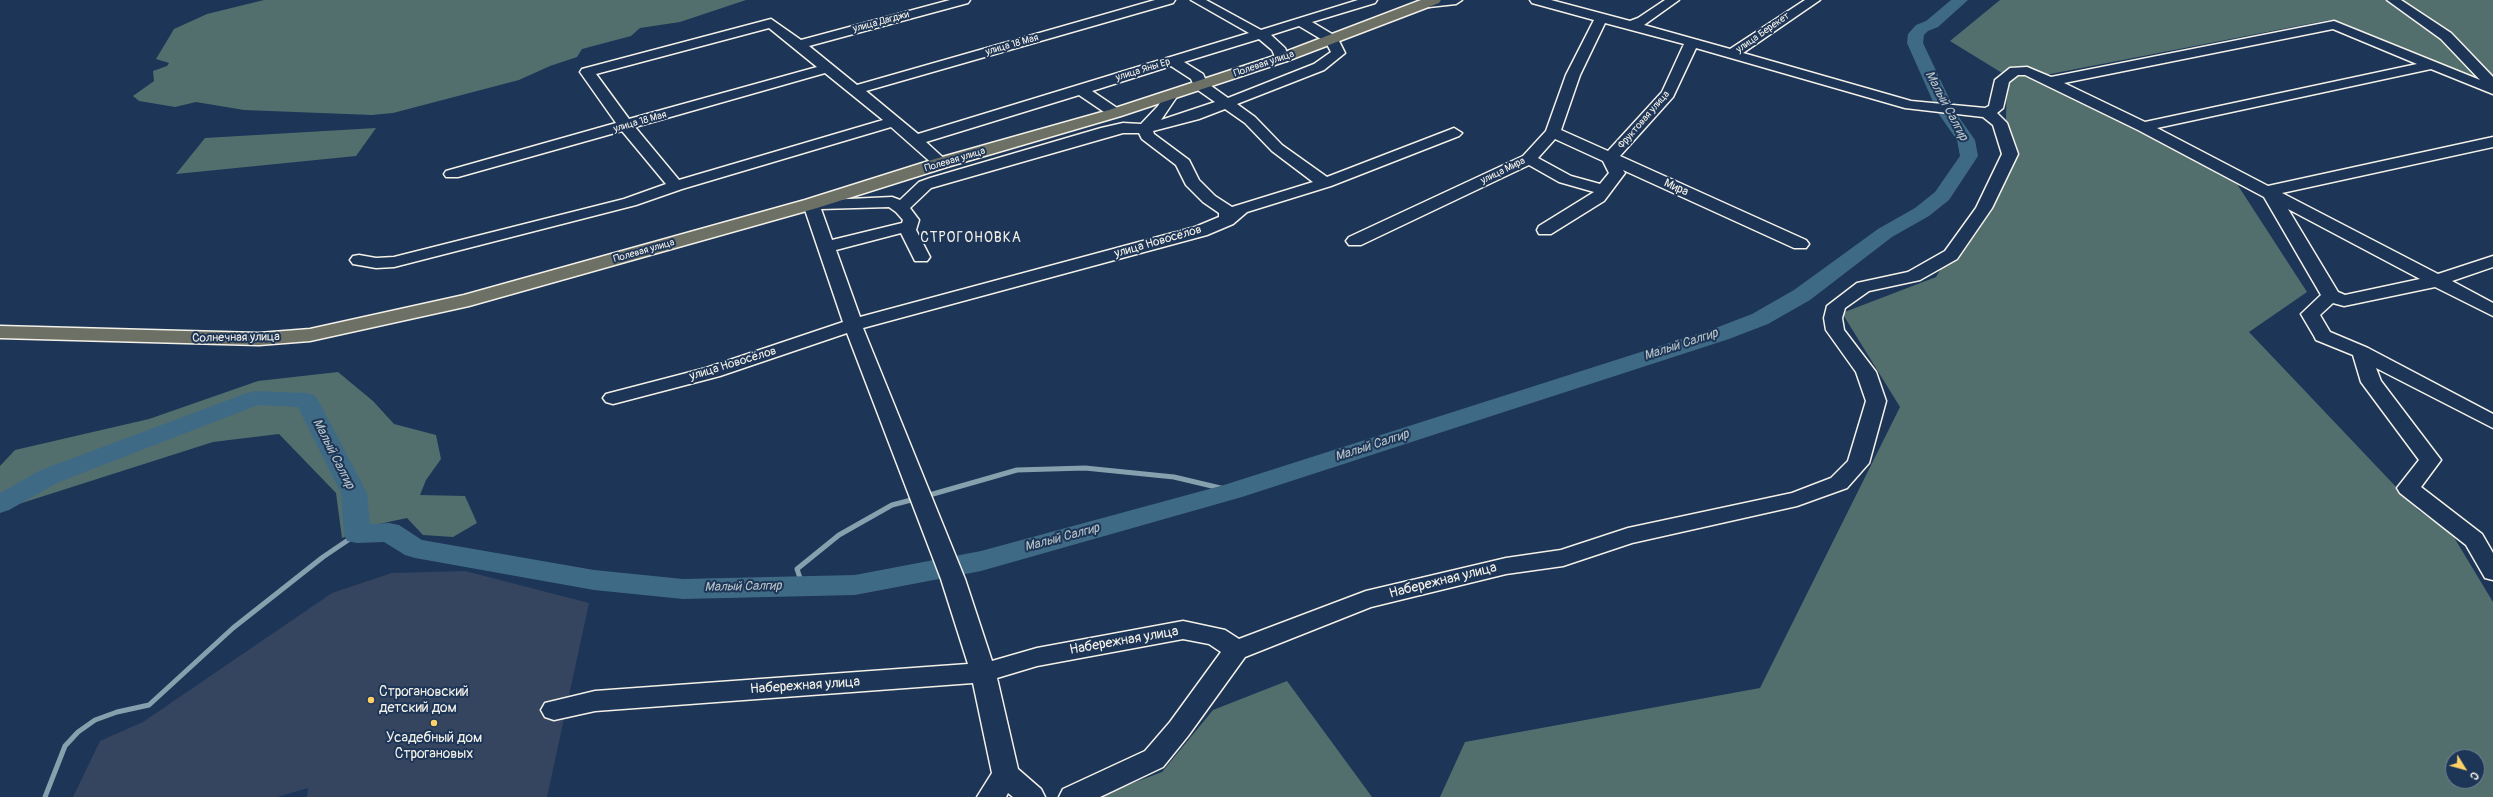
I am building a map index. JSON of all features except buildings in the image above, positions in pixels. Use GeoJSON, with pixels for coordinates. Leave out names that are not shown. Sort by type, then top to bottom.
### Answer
{"type":"FeatureCollection","features":[{"type":"Feature","properties":{"kind":"main road","name":"Полевая улица"},"geometry":{"type":"LineString","coordinates":[[469,300],[811,204],[941,163],[1007,152],[1115,113],[1282,58],[1431,1]]}},
{"type":"Feature","properties":{"kind":"main road","name":"Солнечная улица"},"geometry":{"type":"LineString","coordinates":[[0,332],[259,339],[310,335],[358,326],[469,300]]}},
{"type":"Feature","properties":{"kind":"street","name":"улица Дагджи"},"geometry":{"type":"LineString","coordinates":[[798,45],[964,0]]}},
{"type":"Feature","properties":{"kind":"street","name":"улица 18 Мая"},"geometry":{"type":"LineString","coordinates":[[855,90],[1169,0]]}},
{"type":"Feature","properties":{"kind":"street"},"geometry":{"type":"LineString","coordinates":[[1197,0],[1273,43],[1282,58]]}},
{"type":"Feature","properties":{"kind":"street","name":"улица Яны Ер"},"geometry":{"type":"LineString","coordinates":[[916,140],[1371,0]]}},
{"type":"Feature","properties":{"kind":"street"},"geometry":{"type":"LineString","coordinates":[[1431,1],[1456,0]]}},
{"type":"Feature","properties":{"kind":"street"},"geometry":{"type":"LineString","coordinates":[[1536,0],[1732,54],[1894,102],[1987,112],[1996,108],[2002,80],[2015,71],[2027,71],[2143,127],[2268,194],[2493,310]]}},
{"type":"Feature","properties":{"kind":"street"},"geometry":{"type":"LineString","coordinates":[[1630,25],[1643,20],[1673,0]]}},
{"type":"Feature","properties":{"kind":"street","name":"улица Берекет"},"geometry":{"type":"LineString","coordinates":[[1732,54],[1814,0]]}},
{"type":"Feature","properties":{"kind":"street"},"geometry":{"type":"LineString","coordinates":[[2392,0],[2446,36],[2493,86]]}},
{"type":"Feature","properties":{"kind":"street"},"geometry":{"type":"LineString","coordinates":[[1601,18],[1690,46],[1709,48]]}},
{"type":"Feature","properties":{"kind":"street","name":"улица Мира"},"geometry":{"type":"LineString","coordinates":[[1355,241],[1530,159],[1552,132],[1573,75],[1601,18]]}},
{"type":"Feature","properties":{"kind":"street"},"geometry":{"type":"LineString","coordinates":[[902,208],[911,196],[925,185],[956,177],[1007,152],[1123,128],[1145,129],[1194,116],[1225,103],[1244,98],[1320,67],[1338,53],[1332,40],[1300,21]]}},
{"type":"Feature","properties":{"kind":"street"},"geometry":{"type":"LineString","coordinates":[[676,186],[626,126],[587,72],[771,23],[916,140],[941,163]]}},
{"type":"Feature","properties":{"kind":"street"},"geometry":{"type":"LineString","coordinates":[[2049,82],[2334,25],[2493,90]]}},
{"type":"Feature","properties":{"kind":"street","name":"Фруктовая улица"},"geometry":{"type":"LineString","coordinates":[[1545,230],[1598,198],[1617,173],[1610,158],[1668,94],[1690,46]]}},
{"type":"Feature","properties":{"kind":"street"},"geometry":{"type":"LineString","coordinates":[[1172,61],[1198,77],[1200,85],[1250,120],[1277,148],[1325,183]]}},
{"type":"Feature","properties":{"kind":"street"},"geometry":{"type":"LineString","coordinates":[[2143,127],[2432,65]]}},
{"type":"Feature","properties":{"kind":"street","name":"улица 18 Мая"},"geometry":{"type":"LineString","coordinates":[[452,174],[828,68]]}},
{"type":"Feature","properties":{"kind":"street"},"geometry":{"type":"LineString","coordinates":[[1080,89],[1115,113]]}},
{"type":"Feature","properties":{"kind":"street"},"geometry":{"type":"LineString","coordinates":[[1145,129],[1164,108],[1171,95]]}},
{"type":"Feature","properties":{"kind":"street","name":"Набережная улица"},"geometry":{"type":"LineString","coordinates":[[554,710],[594,701],[983,673],[1037,657],[1183,630],[1216,636],[1236,650],[1366,600],[1506,566],[1563,558],[1628,536],[1771,506],[1797,499],[1839,483],[1858,463],[1876,401],[1866,372],[1835,330],[1833,318],[1836,306],[1863,287],[1914,276],[1951,255],[1984,208],[2010,154],[2000,123],[1987,112]]}},
{"type":"Feature","properties":{"kind":"street"},"geometry":{"type":"LineString","coordinates":[[359,260],[376,263],[401,260],[630,202],[676,186],[894,122]]}},
{"type":"Feature","properties":{"kind":"street"},"geometry":{"type":"LineString","coordinates":[[1145,129],[1147,136],[1183,162],[1192,182],[1209,199],[1231,212]]}},
{"type":"Feature","properties":{"kind":"street","name":"Мира"},"geometry":{"type":"LineString","coordinates":[[1552,132],[1800,244]]}},
{"type":"Feature","properties":{"kind":"street","name":"улица Новосёлов"},"geometry":{"type":"LineString","coordinates":[[613,398],[713,372],[853,325],[1201,231],[1231,212],[1325,183],[1454,133]]}},
{"type":"Feature","properties":{"kind":"street"},"geometry":{"type":"LineString","coordinates":[[2268,194],[2493,142]]}},
{"type":"Feature","properties":{"kind":"street"},"geometry":{"type":"LineString","coordinates":[[1530,159],[1565,179],[1604,190]]}},
{"type":"Feature","properties":{"kind":"street"},"geometry":{"type":"LineString","coordinates":[[2268,194],[2331,296],[2344,301],[2436,281],[2493,261]]}},
{"type":"Feature","properties":{"kind":"street"},"geometry":{"type":"LineString","coordinates":[[921,257],[908,230],[911,220],[902,208],[892,202],[875,201],[811,204],[853,325],[949,570],[983,673],[1006,774],[1031,797]]}},
{"type":"Feature","properties":{"kind":"street"},"geometry":{"type":"LineString","coordinates":[[826,246],[909,226]]}},
{"type":"Feature","properties":{"kind":"street"},"geometry":{"type":"LineString","coordinates":[[2331,296],[2310,314],[2323,336],[2360,352],[2493,422]]}},
{"type":"Feature","properties":{"kind":"street"},"geometry":{"type":"LineString","coordinates":[[2360,352],[2371,382],[2430,460],[2408,488],[2474,540],[2493,552]]}},
{"type":"Feature","properties":{"kind":"street"},"geometry":{"type":"LineString","coordinates":[[2474,540],[2493,572]]}},
{"type":"Feature","properties":{"kind":"street"},"geometry":{"type":"LineString","coordinates":[[1073,797],[1154,759],[1179,729],[1236,650]]}},
{"type":"Feature","properties":{"kind":"street"},"geometry":{"type":"LineString","coordinates":[[991,797],[1006,774]]}},
{"type":"Feature","properties":{"kind":"shaded area","name":"Строгановский детский дом"},"geometry":{"type":"Polygon","coordinates":[[[465,571],[589,603],[547,797],[307,797],[308,788],[277,797],[73,797],[100,741],[143,722],[332,593],[392,573],[465,571]]]}},
{"type":"Feature","properties":{"kind":"green space"},"geometry":{"type":"Polygon","coordinates":[[[264,0],[746,0],[680,22],[640,28],[631,36],[582,49],[577,57],[550,66],[519,80],[393,113],[372,115],[244,110],[196,102],[175,107],[139,101],[133,96],[154,81],[153,71],[167,66],[169,63],[156,59],[174,29],[207,14],[264,0]]]}},
{"type":"Feature","properties":{"kind":"green space"},"geometry":{"type":"Polygon","coordinates":[[[2000,0],[2493,0],[2493,88],[2329,20],[2045,75],[2237,184],[2307,292],[2249,332],[2418,510],[2452,534],[2493,602],[2493,797],[1440,797],[1465,742],[1760,688],[1900,407],[1842,313],[1936,277],[2005,161],[2007,76],[1950,41],[2000,0]]]}},
{"type":"Feature","properties":{"kind":"green space"},"geometry":{"type":"Polygon","coordinates":[[[376,128],[356,156],[176,174],[205,138],[376,128]]]}},
{"type":"Feature","properties":{"kind":"green space"},"geometry":{"type":"Polygon","coordinates":[[[338,372],[373,401],[394,424],[436,435],[441,459],[426,480],[420,495],[465,496],[477,523],[453,537],[423,535],[407,518],[379,524],[342,538],[336,493],[279,434],[213,442],[0,510],[0,466],[15,450],[149,419],[258,381],[338,372]]]}},
{"type":"Feature","properties":{"kind":"green space"},"geometry":{"type":"Polygon","coordinates":[[[1287,681],[1372,797],[1096,797],[1162,772],[1213,710],[1287,681]]]}},
{"type":"Feature","properties":{"kind":"waterway","name":"Малый Салгир"},"geometry":{"type":"LineString","coordinates":[[0,504],[50,476],[255,398],[306,400],[354,493],[357,534],[389,532],[415,548],[594,580],[683,589],[855,585],[981,561],[1233,491],[1721,334],[1760,319],[1802,295],[1885,233],[1922,212],[1942,196],[1969,156],[1966,140],[1947,113],[1915,43],[1916,34],[1922,28],[1932,24],[1960,0]]}},
{"type":"Feature","properties":{"kind":"waterway"},"geometry":{"type":"LineString","coordinates":[[926,496],[1017,470],[1085,468],[1174,477],[1233,491]]}},
{"type":"Feature","properties":{"kind":"waterway"},"geometry":{"type":"LineString","coordinates":[[803,587],[797,569],[839,535],[892,505],[915,499]]}},
{"type":"Feature","properties":{"kind":"waterway"},"geometry":{"type":"LineString","coordinates":[[45,797],[65,746],[78,732],[95,720],[117,712],[149,705],[233,628],[323,557],[357,534]]}},
{"type":"Feature","properties":{"kind":"place","name":"Строгановский детский дом"},"geometry":{"type":"Point","coordinates":[371,700]}},
{"type":"Feature","properties":{"kind":"place","name":"Усадебный дом Строгановых"},"geometry":{"type":"Point","coordinates":[434,723]}},
{"type":"Feature","properties":{"kind":"district","name":"СТРОГОНОВКА"},"geometry":{"type":"Point","coordinates":[971,238]}}]}
